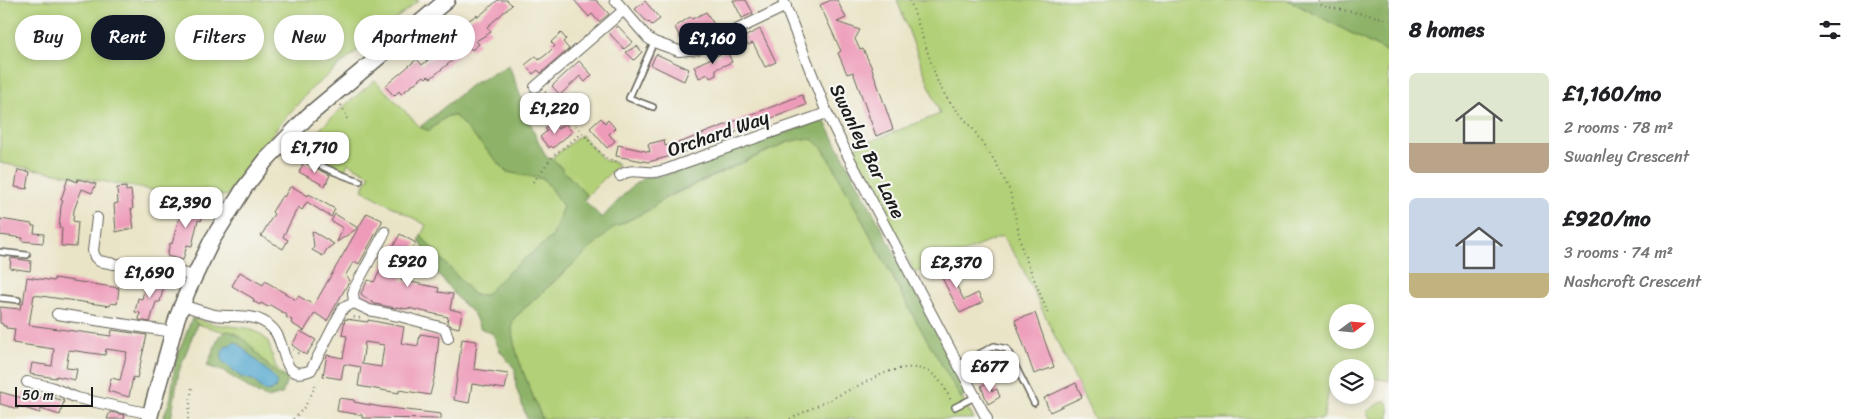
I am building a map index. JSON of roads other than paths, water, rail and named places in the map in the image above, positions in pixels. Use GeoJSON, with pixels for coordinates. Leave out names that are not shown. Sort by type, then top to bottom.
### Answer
{"type":"FeatureCollection","features":[{"type":"Feature","properties":{"kind":"street"},"geometry":{"type":"LineString","coordinates":[[28,382],[51,387],[77,398],[150,416],[182,304],[218,230],[245,187],[285,138],[332,94],[447,0]]}},
{"type":"Feature","properties":{"kind":"street"},"geometry":{"type":"LineString","coordinates":[[615,0],[648,38],[679,51],[697,49],[784,3]]}},
{"type":"Feature","properties":{"kind":"street","name":"Swanley Bar Lane"},"geometry":{"type":"LineString","coordinates":[[784,3],[827,113],[932,318],[987,419]]}},
{"type":"Feature","properties":{"kind":"street"},"geometry":{"type":"LineString","coordinates":[[537,86],[624,10]]}},
{"type":"Feature","properties":{"kind":"street","name":"Orchard Way"},"geometry":{"type":"LineString","coordinates":[[622,174],[654,173],[827,113]]}},
{"type":"Feature","properties":{"kind":"street"},"geometry":{"type":"LineString","coordinates":[[97,218],[93,251],[99,261],[114,264],[152,265],[194,276]]}},
{"type":"Feature","properties":{"kind":"street"},"geometry":{"type":"LineString","coordinates":[[354,303],[354,290],[384,232]]}},
{"type":"Feature","properties":{"kind":"street"},"geometry":{"type":"LineString","coordinates":[[182,304],[213,315],[242,315],[260,320],[278,335],[286,363],[292,372],[302,373],[311,370],[343,308],[354,303],[370,310],[440,327],[446,332],[448,338]]}},
{"type":"Feature","properties":{"kind":"street"},"geometry":{"type":"LineString","coordinates":[[57,314],[173,332]]}},
{"type":"Feature","properties":{"kind":"lane"},"geometry":{"type":"LineString","coordinates":[[653,107],[629,98],[654,42]]}},
{"type":"Feature","properties":{"kind":"lane"},"geometry":{"type":"LineString","coordinates":[[285,138],[302,155],[339,174],[360,181]]}},
{"type":"Feature","properties":{"kind":"lane"},"geometry":{"type":"LineString","coordinates":[[0,252],[28,255]]}},
{"type":"Feature","properties":{"kind":"lane"},"geometry":{"type":"LineString","coordinates":[[0,298],[18,300]]}},
{"type":"Feature","properties":{"kind":"lane"},"geometry":{"type":"LineString","coordinates":[[958,365],[994,346],[1006,349],[1034,402]]}},
{"type":"Feature","properties":{"kind":"lane"},"geometry":{"type":"LineString","coordinates":[[955,407],[975,397]]}},
{"type":"Feature","properties":{"kind":"water"},"geometry":{"type":"Polygon","coordinates":[[[236,342],[274,377],[277,383],[275,389],[268,392],[264,391],[253,380],[241,377],[222,361],[222,351],[226,346],[236,342]]]}}]}
